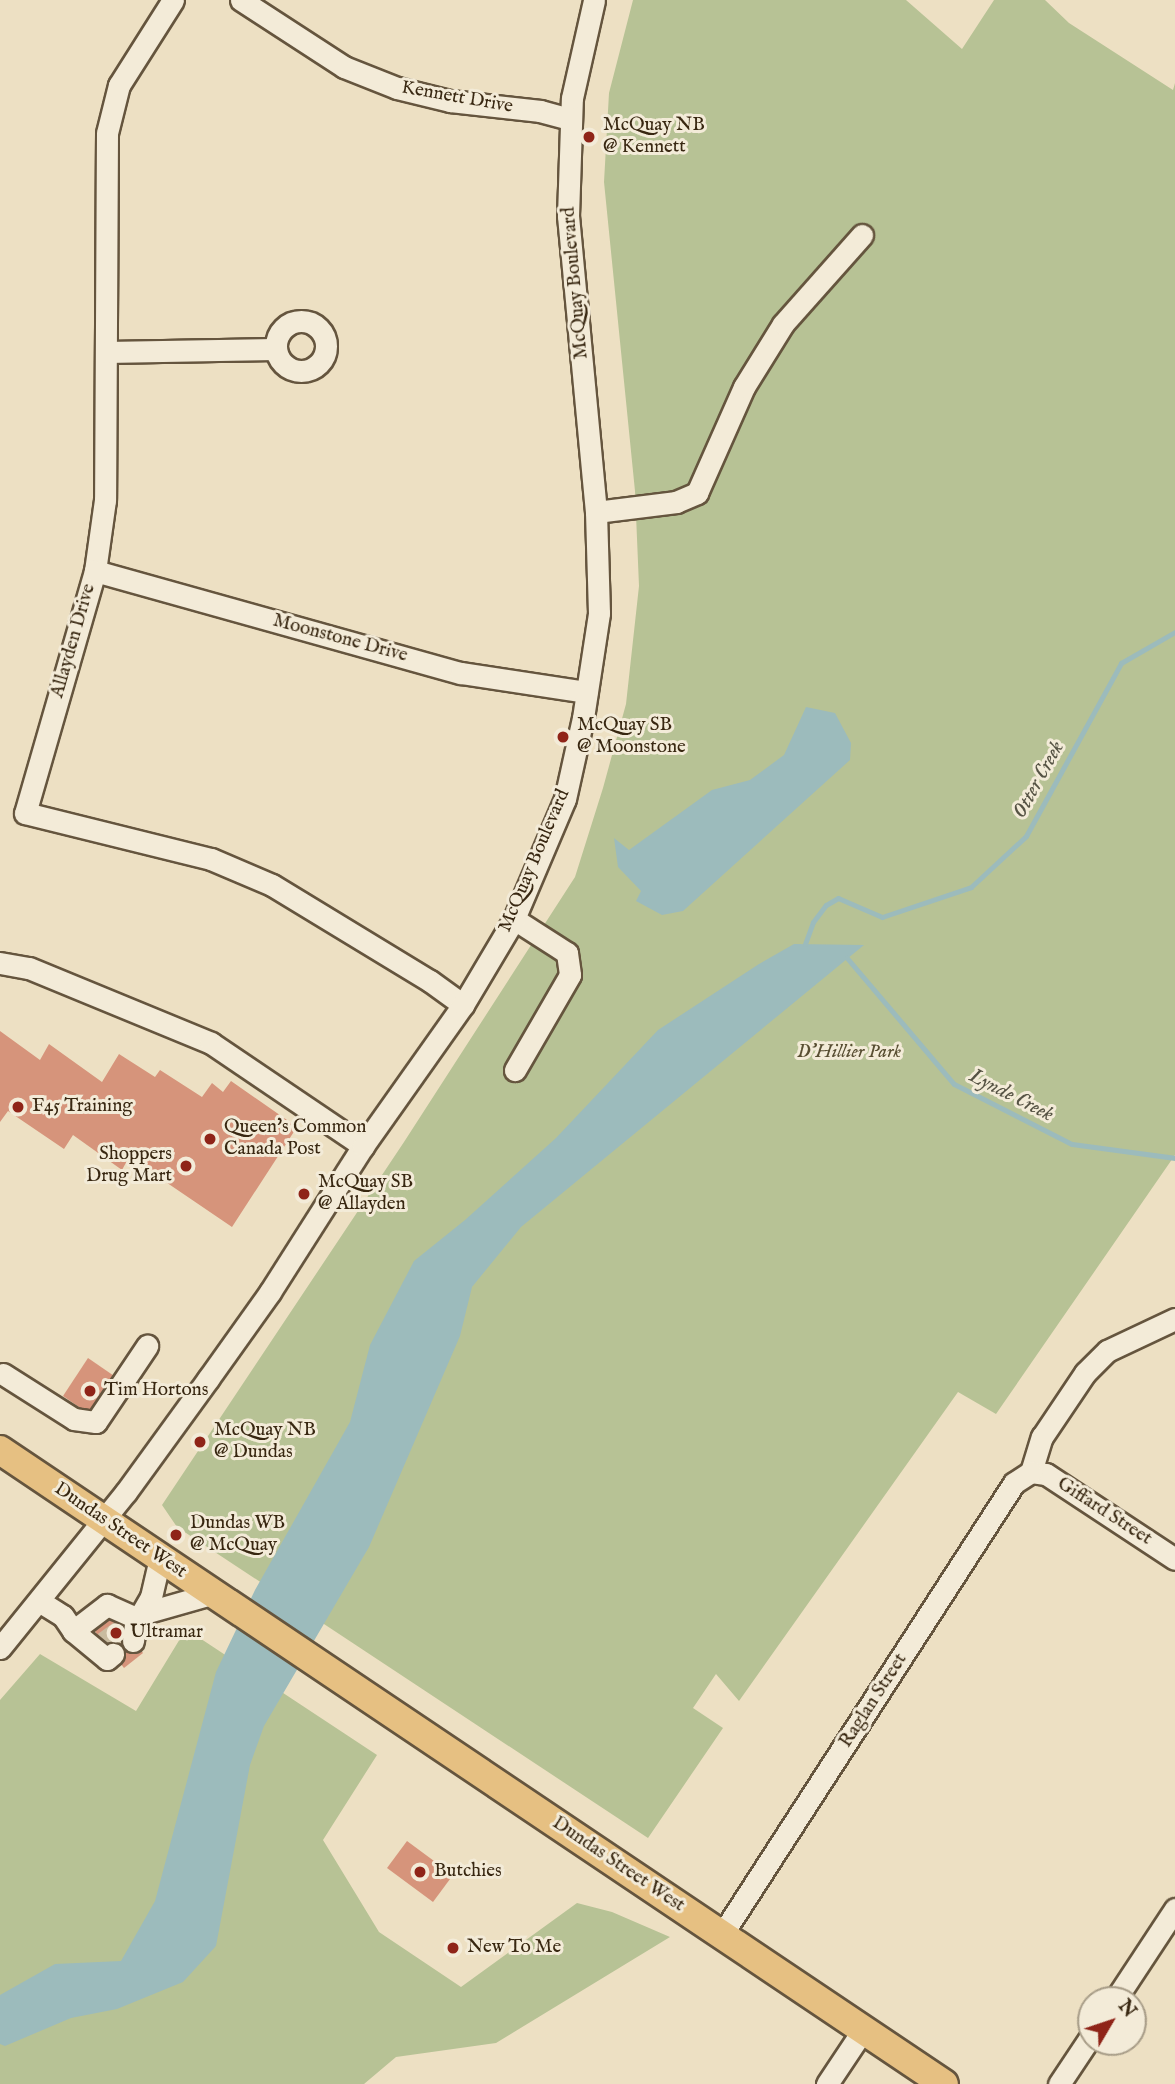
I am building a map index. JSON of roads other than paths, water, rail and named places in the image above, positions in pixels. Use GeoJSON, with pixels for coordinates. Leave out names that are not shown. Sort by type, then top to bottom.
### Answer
{"type":"FeatureCollection","features":[{"type":"Feature","properties":{"kind":"main road","name":"Dundas Street West"},"geometry":{"type":"LineString","coordinates":[[0,1450],[944,2084]]}},
{"type":"Feature","properties":{"kind":"street","name":"Allayden Drive"},"geometry":{"type":"LineString","coordinates":[[173,0],[119,85],[107,133],[105,500],[95,571],[25,813],[211,859],[272,885],[430,981],[463,1005]]}},
{"type":"Feature","properties":{"kind":"street","name":"Kennett Drive"},"geometry":{"type":"LineString","coordinates":[[241,0],[344,67],[397,88],[450,101],[540,111],[570,119]]}},
{"type":"Feature","properties":{"kind":"street","name":"McQuay Boulevard"},"geometry":{"type":"LineString","coordinates":[[0,1648],[103,1520],[270,1292],[363,1146],[463,1005],[514,919],[565,799],[587,692],[599,613],[596,512],[568,216],[570,119],[594,0]]}},
{"type":"Feature","properties":{"kind":"street"},"geometry":{"type":"LineString","coordinates":[[596,512],[676,502],[697,493],[744,387],[783,324],[862,235]]}},
{"type":"Feature","properties":{"kind":"street"},"geometry":{"type":"LineString","coordinates":[[106,352],[275,349]]}},
{"type":"Feature","properties":{"kind":"street","name":"Moonstone Drive"},"geometry":{"type":"LineString","coordinates":[[95,571],[461,673],[587,692]]}},
{"type":"Feature","properties":{"kind":"street"},"geometry":{"type":"LineString","coordinates":[[514,919],[567,953],[570,975],[515,1070]]}},
{"type":"Feature","properties":{"kind":"street"},"geometry":{"type":"LineString","coordinates":[[0,963],[29,968],[211,1043],[363,1146]]}},
{"type":"Feature","properties":{"kind":"street"},"geometry":{"type":"LineString","coordinates":[[1031,1472],[1042,1437],[1086,1373],[1108,1350],[1175,1319]]}},
{"type":"Feature","properties":{"kind":"street"},"geometry":{"type":"LineString","coordinates":[[3,1374],[74,1419],[96,1422],[147,1346]]}},
{"type":"Feature","properties":{"kind":"street","name":"Giffard Street"},"geometry":{"type":"LineString","coordinates":[[1031,1472],[1046,1474],[1175,1559]]}},
{"type":"Feature","properties":{"kind":"street","name":"Raglan Street"},"geometry":{"type":"LineString","coordinates":[[722,1936],[1014,1483],[1031,1472]]}},
{"type":"Feature","properties":{"kind":"street"},"geometry":{"type":"LineString","coordinates":[[133,1625],[151,1597],[160,1558]]}},
{"type":"Feature","properties":{"kind":"street"},"geometry":{"type":"LineString","coordinates":[[133,1625],[214,1593]]}},
{"type":"Feature","properties":{"kind":"street"},"geometry":{"type":"LineString","coordinates":[[39,1601],[63,1616],[74,1631],[104,1648]]}},
{"type":"Feature","properties":{"kind":"street"},"geometry":{"type":"LineString","coordinates":[[74,1631],[107,1605],[133,1625]]}},
{"type":"Feature","properties":{"kind":"street"},"geometry":{"type":"LineString","coordinates":[[1124,1986],[1175,1909]]}},
{"type":"Feature","properties":{"kind":"street"},"geometry":{"type":"LineString","coordinates":[[827,2084],[863,2030]]}},
{"type":"Feature","properties":{"kind":"street"},"geometry":{"type":"LineString","coordinates":[[1059,2084],[1078,2056]]}},
{"type":"Feature","properties":{"kind":"water"},"geometry":{"type":"Polygon","coordinates":[[[806,707],[835,713],[851,743],[850,760],[683,911],[662,915],[636,901],[641,891],[618,867],[614,838],[629,850],[712,790],[750,780],[784,755],[806,707]]]}},
{"type":"Feature","properties":{"kind":"water"},"geometry":{"type":"Polygon","coordinates":[[[794,944],[864,945],[521,1227],[472,1287],[460,1336],[369,1547],[264,1726],[250,1765],[216,1946],[183,1982],[117,2009],[71,2018],[5,2046],[0,2044],[0,1995],[55,1964],[121,1961],[155,1901],[216,1672],[255,1590],[350,1422],[370,1345],[414,1261],[465,1220],[556,1138],[658,1030],[794,944]]]}},
{"type":"Feature","properties":{"kind":"waterway","name":"Otter Creek"},"geometry":{"type":"LineString","coordinates":[[805,944],[813,922],[826,905],[838,898],[882,917],[971,887],[1026,836],[1121,663],[1175,632]]}},
{"type":"Feature","properties":{"kind":"waterway","name":"Lynde Creek"},"geometry":{"type":"LineString","coordinates":[[847,958],[954,1084],[1072,1144],[1175,1158]]}},
{"type":"Feature","properties":{"kind":"tunnel"},"geometry":{"type":"LineString","coordinates":[[104,1642],[123,1628]]}},
{"type":"Feature","properties":{"kind":"place","name":"McQuay NB @ Kennett"},"geometry":{"type":"Point","coordinates":[589,137]}},
{"type":"Feature","properties":{"kind":"place","name":"McQuay SB @ Moonstone"},"geometry":{"type":"Point","coordinates":[563,737]}},
{"type":"Feature","properties":{"kind":"place","name":"F45 Training"},"geometry":{"type":"Point","coordinates":[18,1107]}},
{"type":"Feature","properties":{"kind":"place","name":"Queen's Common Canada Post"},"geometry":{"type":"Point","coordinates":[210,1139]}},
{"type":"Feature","properties":{"kind":"place","name":"Shoppers Drug Mart"},"geometry":{"type":"Point","coordinates":[186,1166]}},
{"type":"Feature","properties":{"kind":"place","name":"McQuay SB @ Allayden"},"geometry":{"type":"Point","coordinates":[304,1194]}},
{"type":"Feature","properties":{"kind":"place","name":"Tim Hortons"},"geometry":{"type":"Point","coordinates":[90,1391]}},
{"type":"Feature","properties":{"kind":"place","name":"McQuay NB @ Dundas"},"geometry":{"type":"Point","coordinates":[200,1442]}},
{"type":"Feature","properties":{"kind":"place","name":"Dundas WB @ McQuay"},"geometry":{"type":"Point","coordinates":[176,1535]}},
{"type":"Feature","properties":{"kind":"place","name":"Ultramar"},"geometry":{"type":"Point","coordinates":[116,1633]}},
{"type":"Feature","properties":{"kind":"place","name":"Butchies"},"geometry":{"type":"Point","coordinates":[420,1872]}},
{"type":"Feature","properties":{"kind":"place","name":"New To Me"},"geometry":{"type":"Point","coordinates":[453,1948]}},
{"type":"Feature","properties":{"kind":"park label","name":"D'Hillier Park"},"geometry":{"type":"Point","coordinates":[849,1053]}}]}
